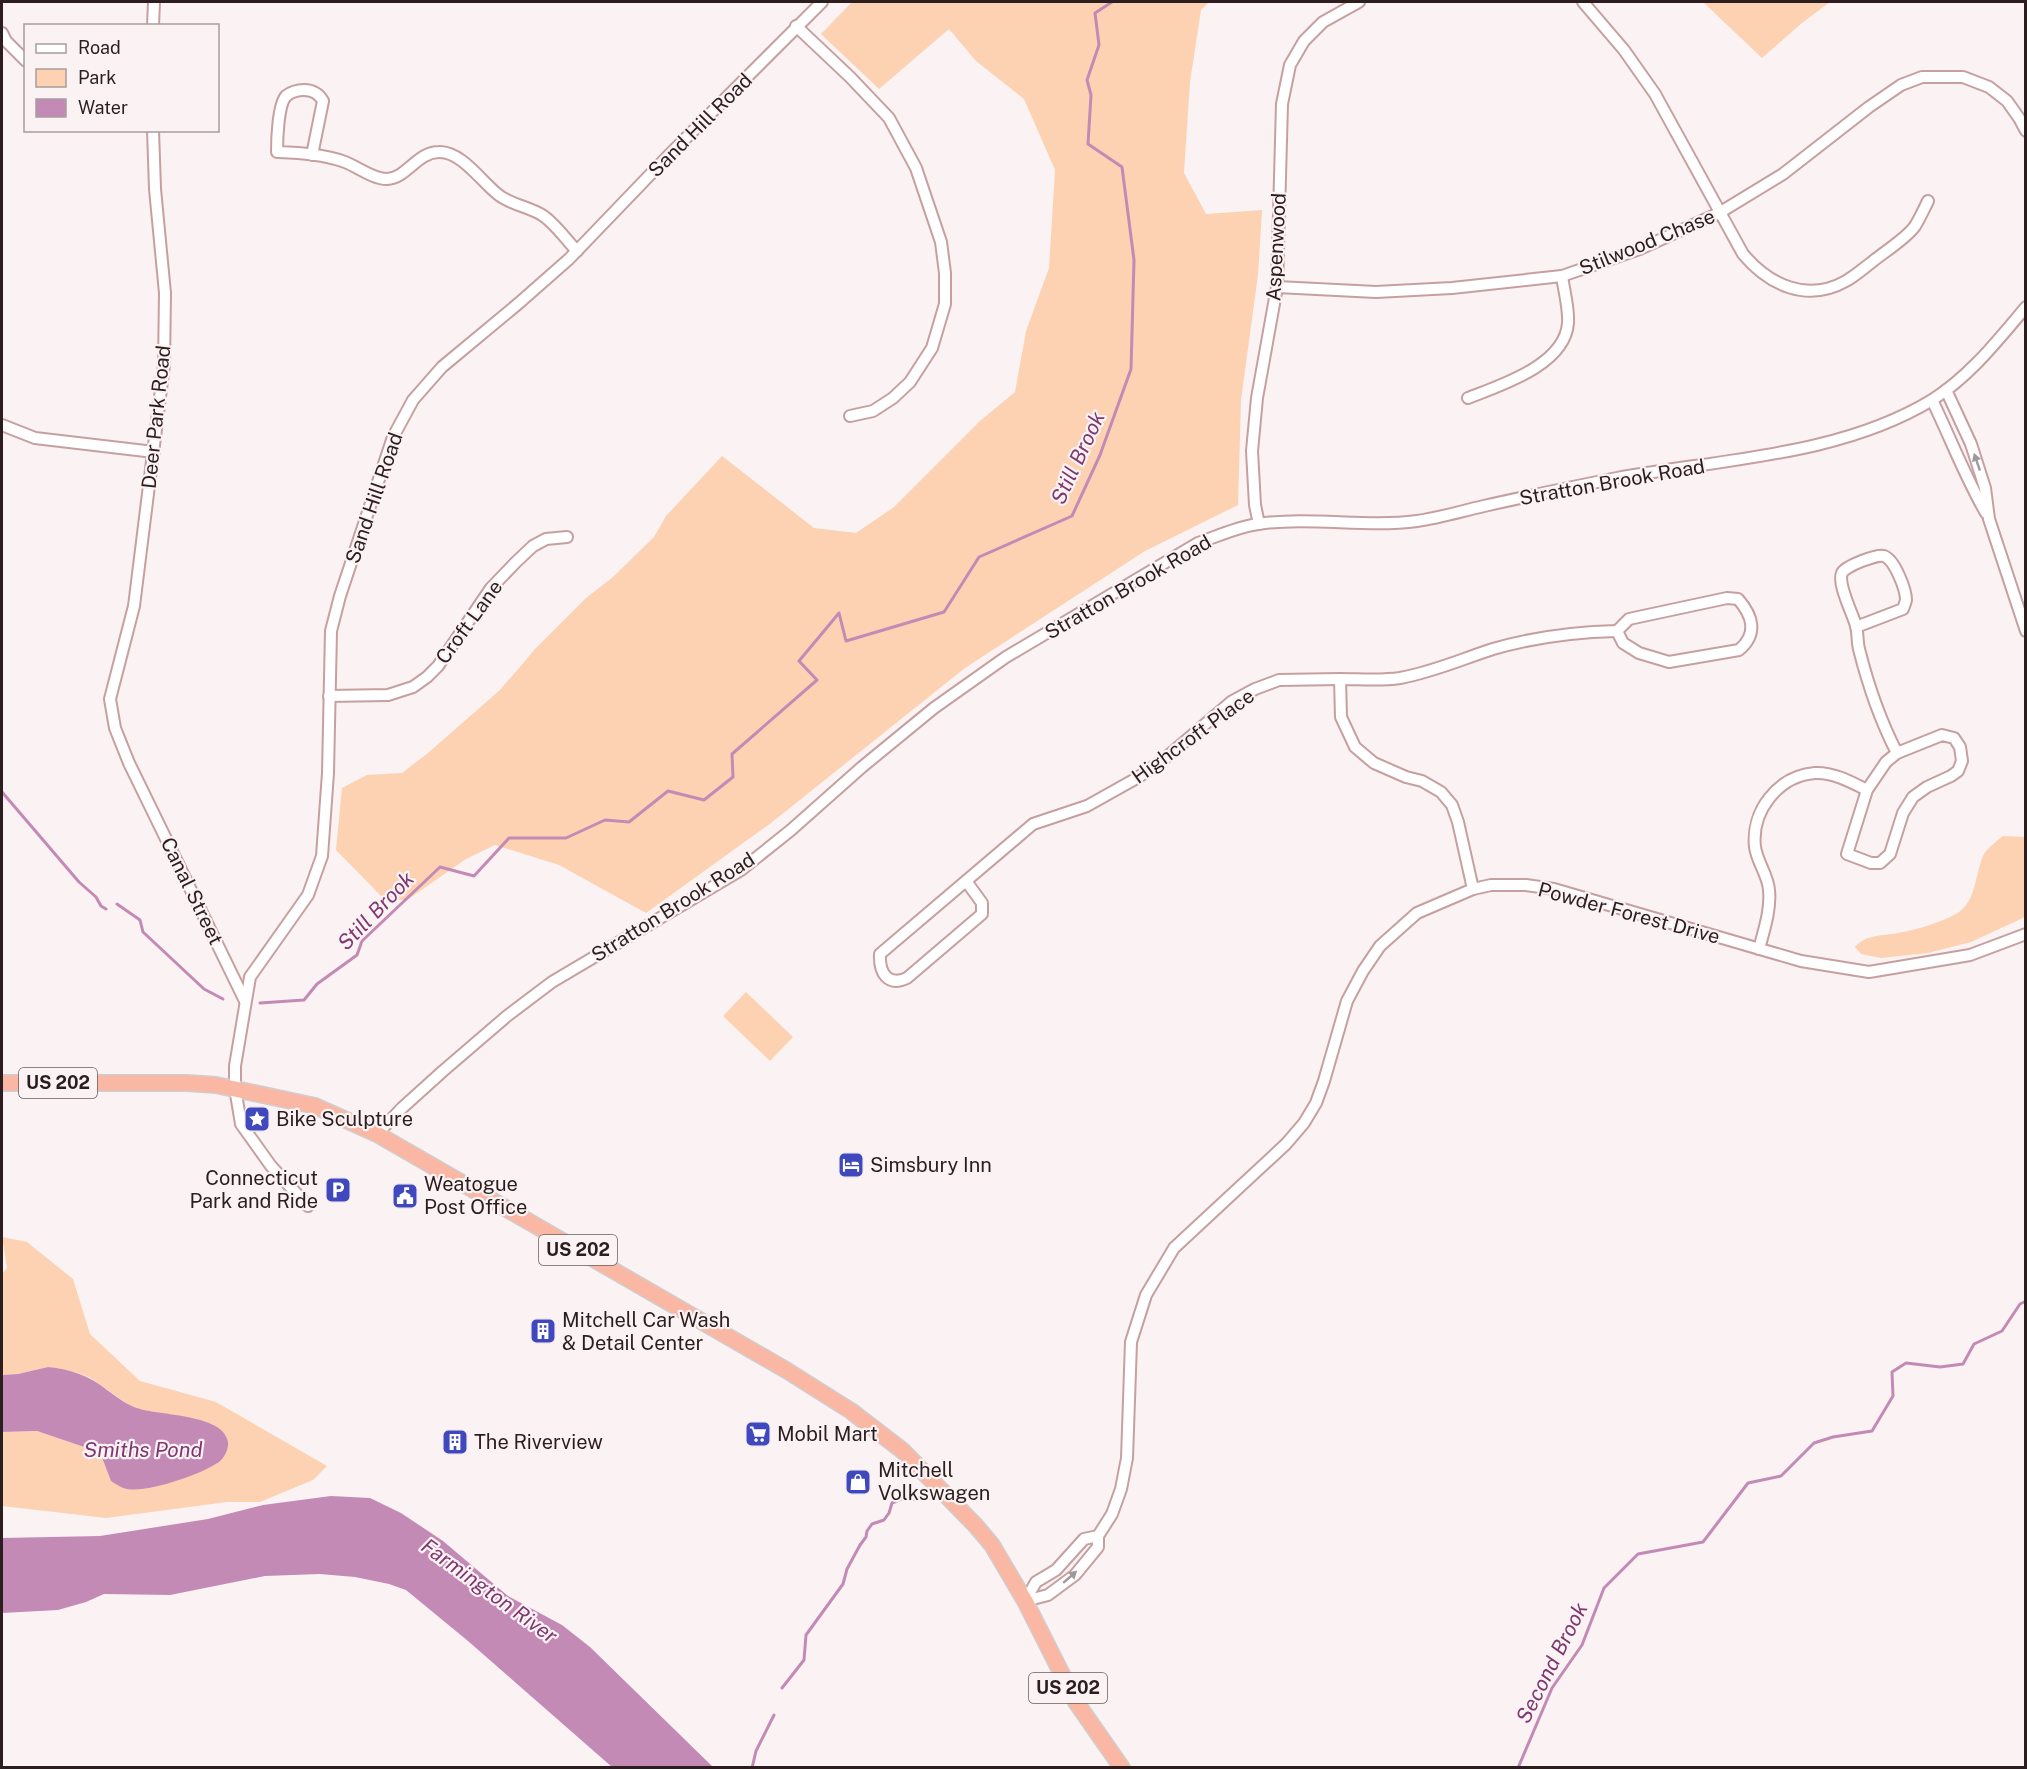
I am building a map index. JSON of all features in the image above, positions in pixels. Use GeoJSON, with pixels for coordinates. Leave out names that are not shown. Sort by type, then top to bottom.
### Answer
{"type":"FeatureCollection","features":[{"type":"Feature","properties":{"kind":"highway","name":"US 202"},"geometry":{"type":"LineString","coordinates":[[2,1083],[187,1083],[235,1088],[315,1106],[377,1134],[786,1370],[851,1411],[903,1451],[976,1526],[992,1545],[1025,1601],[1076,1702],[1122,1767]]}},
{"type":"Feature","properties":{"kind":"street"},"geometry":{"type":"LineString","coordinates":[[153,24],[154,2]]}},
{"type":"Feature","properties":{"kind":"street","name":"Sand Hill Road"},"geometry":{"type":"LineString","coordinates":[[245,1002],[250,977],[308,895],[322,856],[328,773],[331,631],[340,596],[393,436],[413,400],[442,367],[577,251],[669,154],[822,2]]}},
{"type":"Feature","properties":{"kind":"street","name":"Aspenwood"},"geometry":{"type":"LineString","coordinates":[[1259,524],[1255,505],[1252,451],[1257,398],[1277,287],[1282,104],[1290,65],[1304,41],[1323,22],[1359,2]]}},
{"type":"Feature","properties":{"kind":"street"},"geometry":{"type":"LineString","coordinates":[[1583,2],[1624,50],[1655,94],[1743,254],[1757,270],[1783,286],[1816,290],[1829,288],[1846,281],[1914,227],[1928,201]]}},
{"type":"Feature","properties":{"kind":"street"},"geometry":{"type":"LineString","coordinates":[[796,26],[889,118],[916,168],[941,242],[945,273],[945,304],[932,348],[910,382],[893,398],[873,411],[850,416]]}},
{"type":"Feature","properties":{"kind":"street"},"geometry":{"type":"LineString","coordinates":[[2,33],[6,41],[24,59]]}},
{"type":"Feature","properties":{"kind":"street","name":"Stilwood Chase"},"geometry":{"type":"LineString","coordinates":[[1277,287],[1376,292],[1452,288],[1562,276],[1640,249],[1719,213],[1783,174],[1901,85],[1922,76],[1963,77],[1989,87],[2007,101],[2025,131]]}},
{"type":"Feature","properties":{"kind":"street"},"geometry":{"type":"LineString","coordinates":[[312,155],[323,101],[320,95],[313,91],[293,92],[286,97],[282,105],[277,152],[345,161],[379,177],[387,178],[404,172],[423,156],[439,152],[450,153],[463,161],[497,194],[509,202],[542,215],[577,251]]}},
{"type":"Feature","properties":{"kind":"street","name":"Deer Park Road"},"geometry":{"type":"LineString","coordinates":[[110,699],[131,622],[164,365],[165,293],[155,189],[153,132]]}},
{"type":"Feature","properties":{"kind":"street"},"geometry":{"type":"LineString","coordinates":[[1468,398],[1534,370],[1554,351],[1564,337],[1568,323],[1562,276]]}},
{"type":"Feature","properties":{"kind":"street","name":"Stratton Brook Road"},"geometry":{"type":"LineString","coordinates":[[377,1134],[443,1071],[507,1016],[552,982],[741,870],[934,708],[1006,657],[1198,543],[1230,531],[1259,524],[1312,522],[1380,524],[1419,521],[1565,488],[1802,448],[1840,438],[1893,419],[1932,400],[1970,369],[2025,307]]}},
{"type":"Feature","properties":{"kind":"street"},"geometry":{"type":"LineString","coordinates":[[1946,390],[1971,444],[1985,488],[1989,519],[2025,631]]}},
{"type":"Feature","properties":{"kind":"street"},"geometry":{"type":"LineString","coordinates":[[1932,400],[1973,491],[1989,519]]}},
{"type":"Feature","properties":{"kind":"street"},"geometry":{"type":"LineString","coordinates":[[2,425],[35,438],[154,452]]}},
{"type":"Feature","properties":{"kind":"street","name":"Croft Lane"},"geometry":{"type":"LineString","coordinates":[[329,696],[388,695],[413,687],[438,666],[491,588],[516,562],[533,546],[546,538],[567,537]]}},
{"type":"Feature","properties":{"kind":"street"},"geometry":{"type":"LineString","coordinates":[[1856,627],[1903,609],[1906,600],[1897,569],[1884,556],[1850,566],[1842,572],[1841,581],[1856,627],[1859,647],[1875,703],[1897,753]]}},
{"type":"Feature","properties":{"kind":"street","name":"Highcroft Place"},"geometry":{"type":"LineString","coordinates":[[966,881],[982,903],[982,914],[907,978],[898,982],[890,980],[879,965],[880,954],[1033,824],[1087,806],[1137,778],[1162,761],[1231,702],[1255,688],[1279,680],[1399,678],[1452,665],[1492,649],[1578,632],[1617,631],[1629,619],[1727,598],[1738,599],[1745,607],[1752,633],[1748,643],[1739,650],[1669,662],[1639,652],[1623,643],[1617,631]]}},
{"type":"Feature","properties":{"kind":"street"},"geometry":{"type":"LineString","coordinates":[[1340,679],[1341,717],[1355,747],[1374,763],[1406,777],[1422,781],[1441,792],[1452,805],[1473,889]]}},
{"type":"Feature","properties":{"kind":"street","name":"Canal Street"},"geometry":{"type":"LineString","coordinates":[[110,699],[115,728],[129,763],[245,1002]]}},
{"type":"Feature","properties":{"kind":"street"},"geometry":{"type":"LineString","coordinates":[[1942,735],[1954,738],[1960,747],[1962,761],[1958,771],[1912,797],[1903,813],[1890,854],[1880,863],[1871,863],[1847,854],[1867,790],[1886,762],[1897,753],[1942,735]]}},
{"type":"Feature","properties":{"kind":"street"},"geometry":{"type":"LineString","coordinates":[[1759,949],[1769,912],[1769,888],[1755,848],[1755,829],[1761,810],[1771,795],[1784,784],[1814,773],[1830,774],[1867,790]]}},
{"type":"Feature","properties":{"kind":"street","name":"Powder Forest Drive"},"geometry":{"type":"LineString","coordinates":[[1025,1601],[1048,1595],[1075,1575],[1098,1547],[1098,1536],[1112,1514],[1127,1458],[1131,1342],[1146,1295],[1174,1248],[1286,1144],[1304,1123],[1316,1102],[1324,1081],[1347,1000],[1380,946],[1417,913],[1473,889],[1491,885],[1554,889],[1801,961],[1869,972],[1970,955],[2025,934]]}},
{"type":"Feature","properties":{"kind":"street"},"geometry":{"type":"LineString","coordinates":[[245,1002],[235,1066],[235,1088],[241,1124],[271,1166],[308,1206]]}},
{"type":"Feature","properties":{"kind":"street","name":"Powder Forest Drive"},"geometry":{"type":"LineString","coordinates":[[1025,1601],[1036,1582],[1056,1570],[1084,1539],[1098,1536]]}},
{"type":"Feature","properties":{"kind":"green space"},"geometry":{"type":"Polygon","coordinates":[[[852,2],[1209,2],[1201,10],[1190,82],[1184,173],[1206,214],[1262,210],[1258,275],[1241,400],[1238,505],[1145,551],[965,668],[771,823],[646,913],[559,865],[495,845],[466,859],[407,900],[385,900],[336,850],[342,788],[367,775],[402,773],[428,753],[500,690],[536,648],[586,598],[613,577],[654,537],[666,516],[722,456],[814,528],[856,533],[894,507],[980,421],[1015,392],[1026,331],[1049,268],[1055,170],[1024,99],[976,61],[949,29],[879,89],[821,34],[852,2]]]}},
{"type":"Feature","properties":{"kind":"green space"},"geometry":{"type":"Polygon","coordinates":[[[1703,2],[1830,2],[1762,58],[1703,2]]]}},
{"type":"Feature","properties":{"kind":"green space"},"geometry":{"type":"Polygon","coordinates":[[[2003,836],[2025,837],[2025,917],[1971,942],[1928,953],[1881,958],[1861,954],[1855,947],[1869,938],[1905,932],[1946,919],[1960,911],[1970,898],[1983,856],[2003,836]]]}},
{"type":"Feature","properties":{"kind":"green space"},"geometry":{"type":"Polygon","coordinates":[[[746,992],[793,1037],[770,1061],[723,1016],[746,992]]]}},
{"type":"Feature","properties":{"kind":"green space"},"geometry":{"type":"Polygon","coordinates":[[[2,1237],[27,1242],[73,1279],[90,1334],[140,1381],[216,1402],[327,1466],[313,1480],[260,1502],[227,1502],[106,1518],[2,1506],[2,1432],[37,1431],[93,1450],[101,1455],[111,1481],[200,1420],[138,1409],[89,1377],[78,1373],[48,1367],[2,1375],[2,1274],[7,1268],[2,1237]]]}},
{"type":"Feature","properties":{"kind":"water","name":"Smiths Pond"},"geometry":{"type":"Polygon","coordinates":[[[48,1367],[72,1371],[87,1377],[134,1407],[187,1417],[215,1426],[224,1433],[228,1442],[226,1453],[219,1462],[188,1477],[148,1488],[127,1489],[111,1481],[101,1455],[93,1450],[37,1431],[2,1432],[2,1375],[48,1367]]]}},
{"type":"Feature","properties":{"kind":"water","name":"Farmington River"},"geometry":{"type":"Polygon","coordinates":[[[331,1496],[370,1498],[401,1513],[443,1541],[508,1596],[562,1625],[590,1647],[713,1767],[612,1767],[406,1590],[389,1584],[355,1577],[320,1574],[265,1576],[170,1595],[104,1594],[58,1610],[2,1613],[2,1538],[100,1536],[208,1519],[263,1505],[331,1496]]]}},
{"type":"Feature","properties":{"kind":"waterway","name":"Still Brook"},"geometry":{"type":"LineString","coordinates":[[260,1003],[304,1000],[317,984],[357,955],[362,941],[440,867],[474,876],[509,838],[566,838],[605,820],[629,822],[668,791],[704,800],[733,777],[732,754],[817,680],[799,661],[839,613],[846,641],[944,612],[979,557],[1072,516],[1100,455],[1131,369],[1134,260],[1122,167],[1088,144],[1091,95],[1087,80],[1099,45],[1095,13],[1112,2]]}},
{"type":"Feature","properties":{"kind":"waterway","name":"Still Brook"},"geometry":{"type":"LineString","coordinates":[[2,792],[79,882],[106,909]]}},
{"type":"Feature","properties":{"kind":"waterway","name":"Still Brook"},"geometry":{"type":"LineString","coordinates":[[117,904],[140,920],[143,932],[204,989],[223,999]]}},
{"type":"Feature","properties":{"kind":"waterway","name":"Second Brook"},"geometry":{"type":"LineString","coordinates":[[1518,1768],[1552,1688],[1582,1645],[1604,1588],[1638,1554],[1703,1542],[1748,1483],[1781,1476],[1814,1443],[1833,1437],[1872,1431],[1893,1396],[1892,1372],[1906,1363],[1940,1367],[1963,1364],[1974,1344],[2002,1331],[2020,1304],[2026,1301]]}},
{"type":"Feature","properties":{"kind":"waterway"},"geometry":{"type":"LineString","coordinates":[[782,1688],[804,1660],[806,1635],[843,1584],[847,1569],[872,1524],[884,1520],[892,1503],[906,1497],[916,1500],[929,1498]]}},
{"type":"Feature","properties":{"kind":"waterway"},"geometry":{"type":"LineString","coordinates":[[752,1768],[756,1751],[774,1715]]}},
{"type":"Feature","properties":{"kind":"place","name":"Bike Sculpture"},"geometry":{"type":"Point","coordinates":[257,1119]}},
{"type":"Feature","properties":{"kind":"place","name":"Simsbury Inn"},"geometry":{"type":"Point","coordinates":[851,1165]}},
{"type":"Feature","properties":{"kind":"place","name":"Connecticut Park and Ride"},"geometry":{"type":"Point","coordinates":[338,1190]}},
{"type":"Feature","properties":{"kind":"place","name":"Weatogue Post Office"},"geometry":{"type":"Point","coordinates":[405,1196]}},
{"type":"Feature","properties":{"kind":"place","name":"Mitchell Car Wash & Detail Center"},"geometry":{"type":"Point","coordinates":[543,1331]}},
{"type":"Feature","properties":{"kind":"place","name":"Mobil Mart"},"geometry":{"type":"Point","coordinates":[758,1434]}},
{"type":"Feature","properties":{"kind":"place","name":"The Riverview"},"geometry":{"type":"Point","coordinates":[455,1442]}},
{"type":"Feature","properties":{"kind":"place","name":"Mitchell Volkswagen"},"geometry":{"type":"Point","coordinates":[858,1482]}}]}
